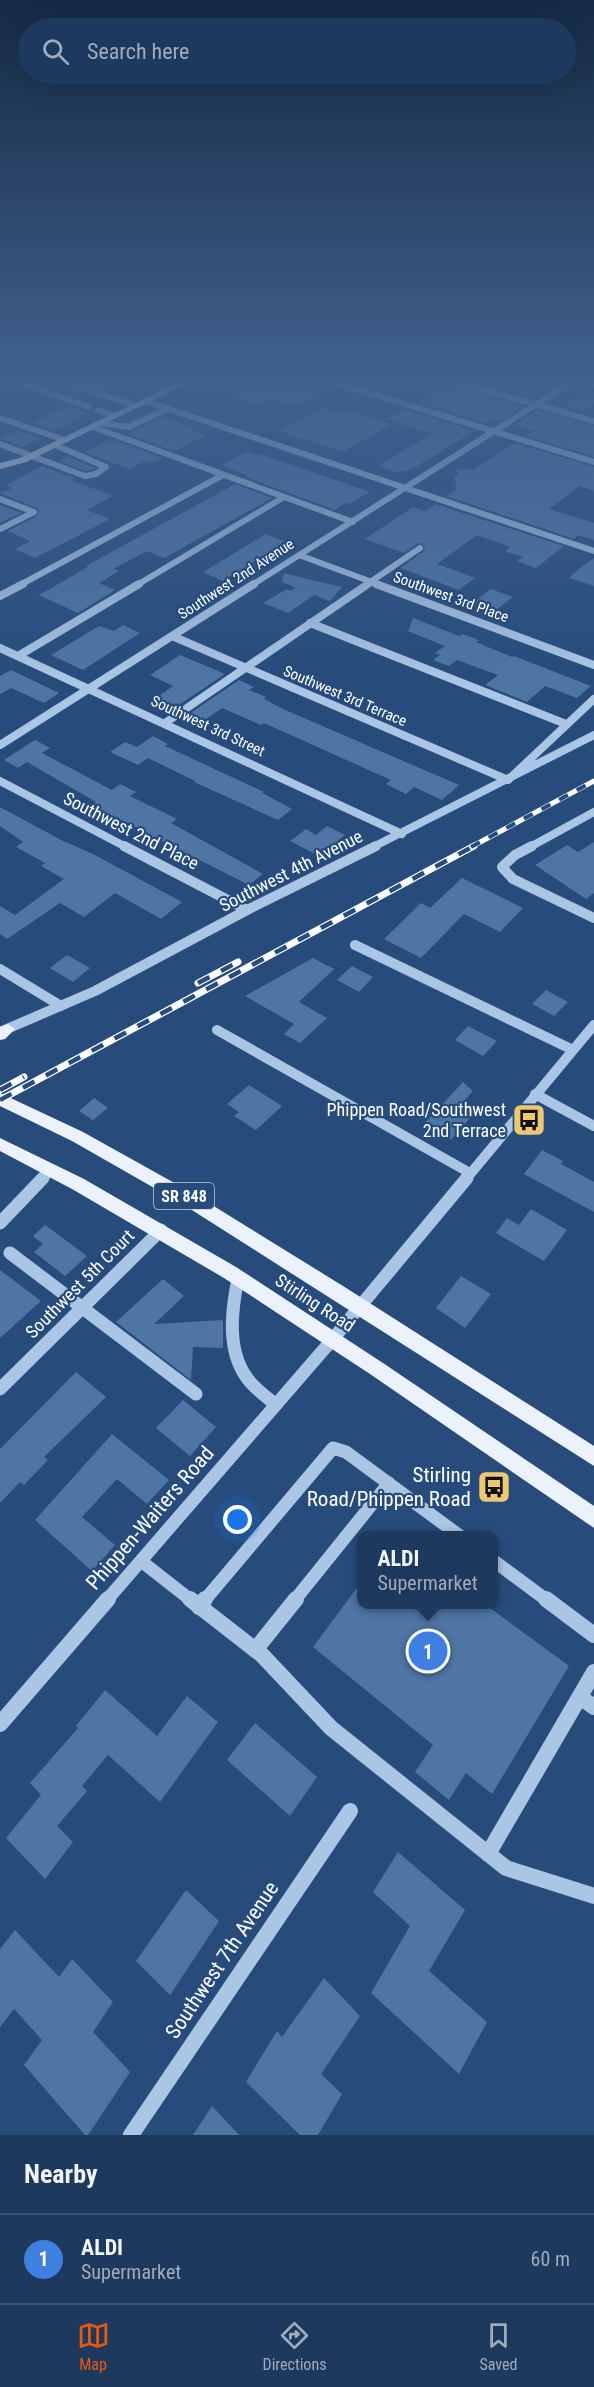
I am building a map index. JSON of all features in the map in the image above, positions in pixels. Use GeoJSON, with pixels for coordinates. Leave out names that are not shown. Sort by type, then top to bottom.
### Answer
{"type":"FeatureCollection","features":[{"type":"Feature","properties":{"kind":"main road","name":"Stirling Road"},"geometry":{"type":"LineString","coordinates":[[0,1099],[94,1146],[171,1189],[360,1306],[594,1457]]}},
{"type":"Feature","properties":{"kind":"main road","name":"Stirling Road"},"geometry":{"type":"LineString","coordinates":[[0,1144],[161,1230],[332,1340],[594,1518]]}},
{"type":"Feature","properties":{"kind":"street"},"geometry":{"type":"LineString","coordinates":[[0,596],[218,478]]}},
{"type":"Feature","properties":{"kind":"street"},"geometry":{"type":"LineString","coordinates":[[230,478],[352,522]]}},
{"type":"Feature","properties":{"kind":"street"},"geometry":{"type":"LineString","coordinates":[[375,478],[594,551]]}},
{"type":"Feature","properties":{"kind":"street","name":"Southwest 2nd Avenue"},"geometry":{"type":"LineString","coordinates":[[0,745],[422,478]]}},
{"type":"Feature","properties":{"kind":"street"},"geometry":{"type":"LineString","coordinates":[[0,659],[14,654],[284,497]]}},
{"type":"Feature","properties":{"kind":"street"},"geometry":{"type":"LineString","coordinates":[[0,499],[34,512],[0,529]]}},
{"type":"Feature","properties":{"kind":"street"},"geometry":{"type":"LineString","coordinates":[[165,723],[420,548]]}},
{"type":"Feature","properties":{"kind":"street","name":"Southwest 3rd Place"},"geometry":{"type":"LineString","coordinates":[[299,555],[594,664]]}},
{"type":"Feature","properties":{"kind":"street"},"geometry":{"type":"LineString","coordinates":[[310,623],[566,724]]}},
{"type":"Feature","properties":{"kind":"street","name":"Southwest 3rd Terrace"},"geometry":{"type":"LineString","coordinates":[[172,636],[508,780]]}},
{"type":"Feature","properties":{"kind":"street","name":"Southwest 3rd Street"},"geometry":{"type":"LineString","coordinates":[[0,648],[402,834]]}},
{"type":"Feature","properties":{"kind":"street"},"geometry":{"type":"LineString","coordinates":[[508,780],[594,699]]}},
{"type":"Feature","properties":{"kind":"street","name":"Southwest 4th Avenue"},"geometry":{"type":"LineString","coordinates":[[3,1032],[62,1006],[594,735]]}},
{"type":"Feature","properties":{"kind":"street","name":"Southwest 2nd Place"},"geometry":{"type":"LineString","coordinates":[[0,781],[248,910]]}},
{"type":"Feature","properties":{"kind":"street"},"geometry":{"type":"LineString","coordinates":[[594,812],[514,855],[502,867],[513,879],[594,918]]}},
{"type":"Feature","properties":{"kind":"street"},"geometry":{"type":"LineString","coordinates":[[355,945],[573,1050]]}},
{"type":"Feature","properties":{"kind":"street"},"geometry":{"type":"LineString","coordinates":[[0,969],[62,1006]]}},
{"type":"Feature","properties":{"kind":"street"},"geometry":{"type":"LineString","coordinates":[[360,1306],[594,1025]]}},
{"type":"Feature","properties":{"kind":"street"},"geometry":{"type":"LineString","coordinates":[[217,1030],[470,1173]]}},
{"type":"Feature","properties":{"kind":"street"},"geometry":{"type":"LineString","coordinates":[[535,1094],[594,1126]]}},
{"type":"Feature","properties":{"kind":"street"},"geometry":{"type":"LineString","coordinates":[[0,1223],[51,1170]]}},
{"type":"Feature","properties":{"kind":"street","name":"Southwest 5th Court"},"geometry":{"type":"LineString","coordinates":[[0,1389],[161,1230]]}},
{"type":"Feature","properties":{"kind":"street"},"geometry":{"type":"LineString","coordinates":[[10,1253],[196,1394]]}},
{"type":"Feature","properties":{"kind":"street"},"geometry":{"type":"LineString","coordinates":[[238,1279],[232,1309],[232,1328],[240,1367],[251,1383],[276,1405]]}},
{"type":"Feature","properties":{"kind":"street","name":"Phippen-Waiters Road"},"geometry":{"type":"LineString","coordinates":[[0,1724],[360,1306]]}},
{"type":"Feature","properties":{"kind":"street"},"geometry":{"type":"LineString","coordinates":[[199,1607],[333,1448],[346,1452],[453,1531]]}},
{"type":"Feature","properties":{"kind":"street"},"geometry":{"type":"LineString","coordinates":[[255,1650],[389,1483]]}},
{"type":"Feature","properties":{"kind":"street"},"geometry":{"type":"LineString","coordinates":[[141,1561],[255,1650],[332,1728],[506,1868],[594,1896]]}},
{"type":"Feature","properties":{"kind":"street"},"geometry":{"type":"LineString","coordinates":[[498,1564],[594,1635]]}},
{"type":"Feature","properties":{"kind":"street"},"geometry":{"type":"LineString","coordinates":[[488,1854],[594,1672]]}},
{"type":"Feature","properties":{"kind":"street"},"geometry":{"type":"LineString","coordinates":[[580,1697],[594,1707]]}},
{"type":"Feature","properties":{"kind":"street","name":"Southwest 7th Avenue"},"geometry":{"type":"LineString","coordinates":[[131,2135],[350,1811]]}},
{"type":"Feature","properties":{"kind":"building"},"geometry":{"type":"Polygon","coordinates":[[[20,478],[74,478],[71,480],[113,496],[87,510],[110,519],[35,558],[15,549],[30,541],[8,531],[37,516],[39,509],[0,493],[12,488],[6,485],[20,478]]]}},
{"type":"Feature","properties":{"kind":"building"},"geometry":{"type":"Polygon","coordinates":[[[248,478],[328,478],[370,492],[335,510],[248,478]]]}},
{"type":"Feature","properties":{"kind":"building"},"geometry":{"type":"Polygon","coordinates":[[[454,478],[594,478],[594,491],[580,486],[549,509],[594,523],[594,540],[578,535],[574,539],[446,496],[457,489],[454,478]]]}},
{"type":"Feature","properties":{"kind":"building"},"geometry":{"type":"Polygon","coordinates":[[[235,484],[272,498],[164,558],[147,551],[113,569],[119,571],[99,583],[115,590],[78,613],[39,595],[88,567],[86,566],[235,484]]]}},
{"type":"Feature","properties":{"kind":"building"},"geometry":{"type":"Polygon","coordinates":[[[435,504],[564,546],[536,568],[517,561],[523,557],[505,551],[510,547],[477,535],[437,564],[475,578],[459,590],[400,568],[423,552],[425,548],[423,544],[418,543],[404,553],[365,539],[413,507],[425,511],[435,504]]]}},
{"type":"Feature","properties":{"kind":"building"},"geometry":{"type":"Polygon","coordinates":[[[0,505],[21,513],[0,523],[0,505]]]}},
{"type":"Feature","properties":{"kind":"building"},"geometry":{"type":"Polygon","coordinates":[[[266,534],[286,542],[223,581],[203,572],[266,534]]]}},
{"type":"Feature","properties":{"kind":"building"},"geometry":{"type":"Polygon","coordinates":[[[594,558],[594,586],[569,578],[579,569],[594,558]]]}},
{"type":"Feature","properties":{"kind":"building"},"geometry":{"type":"Polygon","coordinates":[[[284,573],[342,587],[330,601],[314,595],[288,613],[263,603],[295,587],[282,582],[284,573]]]}},
{"type":"Feature","properties":{"kind":"building"},"geometry":{"type":"Polygon","coordinates":[[[491,589],[513,597],[496,610],[474,602],[491,589]]]}},
{"type":"Feature","properties":{"kind":"building"},"geometry":{"type":"Polygon","coordinates":[[[413,618],[459,636],[463,634],[479,640],[476,642],[591,686],[577,698],[545,686],[527,702],[485,685],[498,675],[457,660],[449,666],[433,660],[440,655],[435,653],[445,646],[408,631],[413,618]]]}},
{"type":"Feature","properties":{"kind":"building"},"geometry":{"type":"Polygon","coordinates":[[[123,625],[140,633],[83,670],[51,655],[99,626],[114,631],[123,625]]]}},
{"type":"Feature","properties":{"kind":"building"},"geometry":{"type":"Polygon","coordinates":[[[180,655],[225,674],[173,709],[153,700],[173,686],[150,675],[180,655]]]}},
{"type":"Feature","properties":{"kind":"building"},"geometry":{"type":"Polygon","coordinates":[[[11,670],[59,693],[44,703],[11,688],[0,694],[0,676],[11,670]]]}},
{"type":"Feature","properties":{"kind":"building"},"geometry":{"type":"Polygon","coordinates":[[[239,680],[254,687],[249,690],[266,697],[264,699],[283,709],[459,785],[442,800],[414,787],[406,794],[386,784],[391,780],[264,723],[261,725],[222,708],[203,721],[189,714],[239,680]]]}},
{"type":"Feature","properties":{"kind":"building"},"geometry":{"type":"Polygon","coordinates":[[[153,736],[168,744],[165,746],[264,792],[262,793],[292,809],[278,820],[194,782],[148,758],[138,765],[110,752],[125,742],[137,747],[153,736]]]}},
{"type":"Feature","properties":{"kind":"building"},"geometry":{"type":"Polygon","coordinates":[[[35,740],[50,748],[42,753],[112,790],[120,784],[136,792],[130,796],[177,819],[171,823],[263,874],[249,885],[154,837],[137,831],[140,829],[91,805],[96,802],[27,762],[18,768],[4,760],[35,740]]]}},
{"type":"Feature","properties":{"kind":"building"},"geometry":{"type":"Polygon","coordinates":[[[0,807],[182,902],[161,919],[115,893],[84,917],[60,903],[7,939],[0,934],[0,906],[15,915],[64,879],[41,866],[45,863],[16,847],[23,842],[0,826],[0,807]]]}},
{"type":"Feature","properties":{"kind":"building"},"geometry":{"type":"Polygon","coordinates":[[[327,826],[345,835],[319,856],[290,841],[306,829],[316,835],[327,826]]]}},
{"type":"Feature","properties":{"kind":"building"},"geometry":{"type":"Polygon","coordinates":[[[594,842],[594,893],[586,899],[535,865],[567,845],[578,852],[594,842]]]}},
{"type":"Feature","properties":{"kind":"building"},"geometry":{"type":"Polygon","coordinates":[[[462,878],[523,908],[500,932],[464,914],[421,958],[384,939],[421,903],[430,908],[462,878]]]}},
{"type":"Feature","properties":{"kind":"building"},"geometry":{"type":"Polygon","coordinates":[[[67,955],[90,968],[73,982],[50,968],[67,955]]]}},
{"type":"Feature","properties":{"kind":"building"},"geometry":{"type":"Polygon","coordinates":[[[313,958],[334,969],[299,1002],[327,1018],[300,1043],[284,1034],[294,1024],[245,996],[313,958]]]}},
{"type":"Feature","properties":{"kind":"building"},"geometry":{"type":"Polygon","coordinates":[[[352,966],[373,977],[359,992],[337,980],[352,966]]]}},
{"type":"Feature","properties":{"kind":"building"},"geometry":{"type":"Polygon","coordinates":[[[546,990],[568,1002],[554,1016],[532,1004],[546,990]]]}},
{"type":"Feature","properties":{"kind":"building"},"geometry":{"type":"Polygon","coordinates":[[[468,1026],[497,1041],[483,1056],[455,1040],[468,1026]]]}},
{"type":"Feature","properties":{"kind":"building"},"geometry":{"type":"Polygon","coordinates":[[[463,1082],[473,1091],[455,1111],[469,1119],[451,1140],[424,1124],[463,1082]]]}},
{"type":"Feature","properties":{"kind":"building"},"geometry":{"type":"Polygon","coordinates":[[[249,1085],[282,1106],[256,1130],[234,1116],[239,1112],[227,1104],[249,1085]]]}},
{"type":"Feature","properties":{"kind":"building"},"geometry":{"type":"Polygon","coordinates":[[[94,1098],[108,1108],[93,1120],[79,1111],[94,1098]]]}},
{"type":"Feature","properties":{"kind":"building"},"geometry":{"type":"Polygon","coordinates":[[[542,1150],[563,1161],[561,1164],[594,1182],[594,1212],[524,1174],[542,1150]]]}},
{"type":"Feature","properties":{"kind":"building"},"geometry":{"type":"Polygon","coordinates":[[[531,1209],[567,1230],[544,1261],[496,1233],[507,1218],[519,1225],[531,1209]]]}},
{"type":"Feature","properties":{"kind":"building"},"geometry":{"type":"Polygon","coordinates":[[[45,1225],[87,1256],[65,1276],[34,1252],[43,1244],[33,1236],[45,1225]]]}},
{"type":"Feature","properties":{"kind":"building"},"geometry":{"type":"Polygon","coordinates":[[[0,1270],[41,1301],[0,1338],[0,1270]]]}},
{"type":"Feature","properties":{"kind":"building"},"geometry":{"type":"Polygon","coordinates":[[[461,1276],[491,1294],[465,1328],[436,1308],[461,1276]]]}},
{"type":"Feature","properties":{"kind":"building"},"geometry":{"type":"Polygon","coordinates":[[[163,1279],[184,1296],[154,1324],[223,1320],[223,1348],[193,1347],[191,1380],[116,1322],[163,1279]]]}},
{"type":"Feature","properties":{"kind":"building"},"geometry":{"type":"Polygon","coordinates":[[[76,1372],[106,1397],[44,1457],[48,1460],[24,1485],[20,1482],[0,1503],[0,1449],[76,1372]]]}},
{"type":"Feature","properties":{"kind":"building"},"geometry":{"type":"Polygon","coordinates":[[[183,1400],[216,1427],[190,1456],[156,1428],[183,1400]]]}},
{"type":"Feature","properties":{"kind":"building"},"geometry":{"type":"Polygon","coordinates":[[[112,1434],[169,1480],[147,1504],[117,1479],[82,1517],[115,1545],[92,1571],[35,1520],[112,1434]]]}},
{"type":"Feature","properties":{"kind":"building"},"geometry":{"type":"Polygon","coordinates":[[[357,1588],[357,1609],[491,1609],[569,1666],[492,1794],[466,1773],[449,1800],[415,1772],[433,1745],[313,1647],[357,1588]]]}},
{"type":"Feature","properties":{"kind":"building"},"geometry":{"type":"Polygon","coordinates":[[[105,1690],[157,1736],[187,1696],[218,1722],[160,1802],[108,1755],[82,1786],[87,1791],[57,1826],[73,1842],[45,1879],[6,1838],[41,1795],[30,1783],[78,1728],[76,1726],[105,1690]]]}},
{"type":"Feature","properties":{"kind":"building"},"geometry":{"type":"Polygon","coordinates":[[[255,1723],[317,1777],[290,1816],[227,1760],[255,1723]]]}},
{"type":"Feature","properties":{"kind":"building"},"geometry":{"type":"Polygon","coordinates":[[[398,1852],[465,1910],[429,1971],[487,2022],[459,2074],[371,1993],[410,1926],[373,1892],[398,1852]]]}},
{"type":"Feature","properties":{"kind":"building"},"geometry":{"type":"Polygon","coordinates":[[[186,1890],[219,1921],[170,1995],[136,1961],[186,1890]]]}},
{"type":"Feature","properties":{"kind":"building"},"geometry":{"type":"Polygon","coordinates":[[[15,1930],[59,1977],[72,1959],[113,2002],[93,2032],[130,2072],[88,2135],[85,2135],[24,2065],[42,2040],[14,2009],[0,2027],[0,1949],[15,1930]]]}},
{"type":"Feature","properties":{"kind":"building"},"geometry":{"type":"Polygon","coordinates":[[[324,1978],[360,2016],[321,2074],[342,2094],[318,2135],[300,2135],[246,2082],[277,2031],[282,2037],[324,1978]]]}},
{"type":"Feature","properties":{"kind":"building"},"geometry":{"type":"Polygon","coordinates":[[[212,2106],[239,2135],[193,2135],[212,2106]]]}},
{"type":"Feature","properties":{"kind":"railway"},"geometry":{"type":"LineString","coordinates":[[471,847],[594,781]]}},
{"type":"Feature","properties":{"kind":"railway"},"geometry":{"type":"LineString","coordinates":[[0,1100],[474,846]]}},
{"type":"Feature","properties":{"kind":"railway"},"geometry":{"type":"LineString","coordinates":[[198,983],[238,962]]}},
{"type":"Feature","properties":{"kind":"railway"},"geometry":{"type":"LineString","coordinates":[[0,1090],[24,1077]]}},
{"type":"Feature","properties":{"kind":"place","name":"Phippen Road/Southwest 2nd Terrace"},"geometry":{"type":"Point","coordinates":[529,1120]}},
{"type":"Feature","properties":{"kind":"place","name":"Stirling Road/Phippen Road"},"geometry":{"type":"Point","coordinates":[494,1487]}},
{"type":"Feature","properties":{"kind":"place","name":"ALDI"},"geometry":{"type":"Point","coordinates":[428,1651]}}]}
